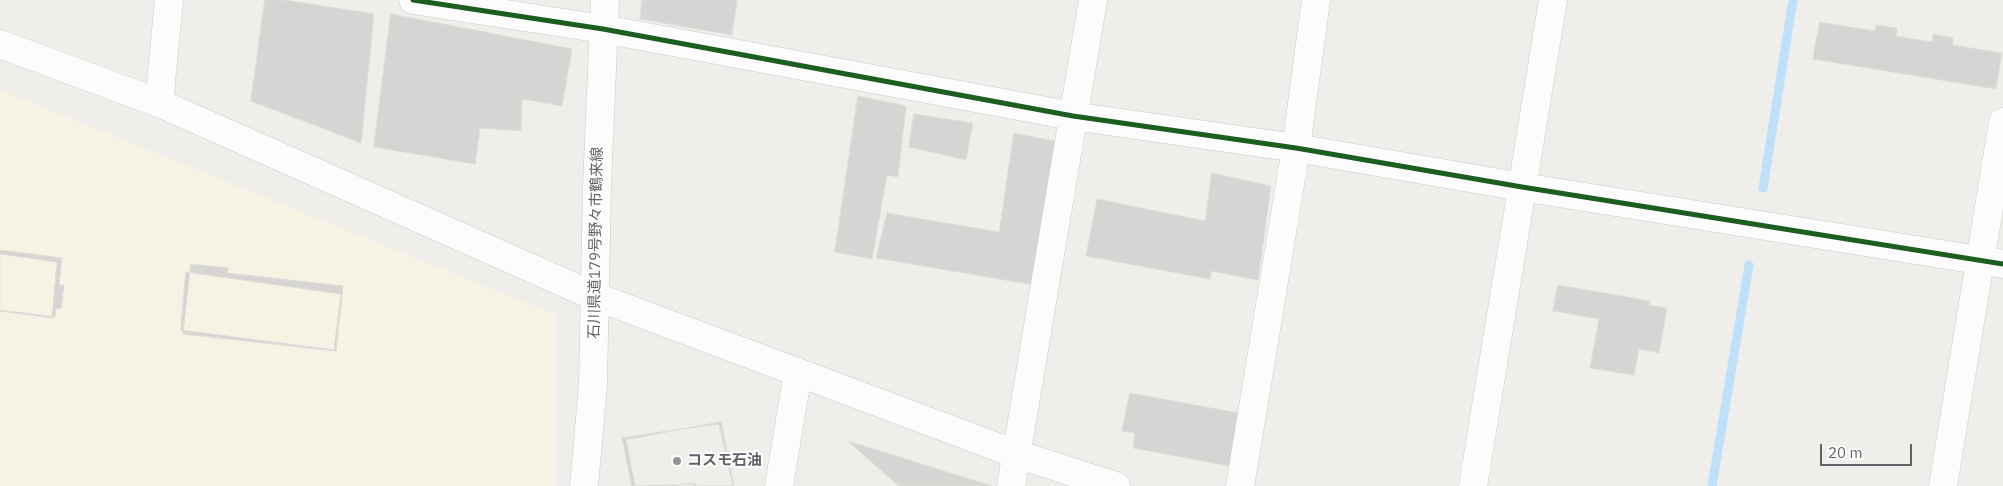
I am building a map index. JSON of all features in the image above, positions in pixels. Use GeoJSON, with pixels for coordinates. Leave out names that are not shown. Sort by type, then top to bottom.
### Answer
{"type":"FeatureCollection","features":[{"type":"Feature","properties":{"kind":"street"},"geometry":{"type":"LineString","coordinates":[[159,103],[169,0]]}},
{"type":"Feature","properties":{"kind":"street"},"geometry":{"type":"LineString","coordinates":[[413,0],[603,29],[1074,116],[1296,148],[1522,187],[1992,263]]}},
{"type":"Feature","properties":{"kind":"street","name":"石川県道179号野々市鶴来線"},"geometry":{"type":"LineString","coordinates":[[584,486],[593,385],[594,296],[605,0]]}},
{"type":"Feature","properties":{"kind":"street"},"geometry":{"type":"LineString","coordinates":[[1011,486],[1093,0]]}},
{"type":"Feature","properties":{"kind":"street"},"geometry":{"type":"LineString","coordinates":[[1240,486],[1296,148],[1316,0]]}},
{"type":"Feature","properties":{"kind":"street"},"geometry":{"type":"LineString","coordinates":[[1473,486],[1554,0]]}},
{"type":"Feature","properties":{"kind":"street"},"geometry":{"type":"LineString","coordinates":[[0,44],[159,103],[594,296],[1016,454],[1116,486]]}},
{"type":"Feature","properties":{"kind":"street"},"geometry":{"type":"LineString","coordinates":[[1943,486],[1992,263],[2003,122]]}},
{"type":"Feature","properties":{"kind":"street"},"geometry":{"type":"LineString","coordinates":[[779,486],[798,372]]}},
{"type":"Feature","properties":{"kind":"shaded area"},"geometry":{"type":"Polygon","coordinates":[[[0,90],[556,315],[555,486],[0,486],[0,90]]]}},
{"type":"Feature","properties":{"kind":"building"},"geometry":{"type":"Polygon","coordinates":[[[265,0],[284,0],[374,14],[361,143],[251,101],[265,0]]]}},
{"type":"Feature","properties":{"kind":"building"},"geometry":{"type":"Polygon","coordinates":[[[642,0],[737,0],[732,35],[640,19],[642,0]]]}},
{"type":"Feature","properties":{"kind":"building"},"geometry":{"type":"Polygon","coordinates":[[[391,14],[572,49],[562,106],[522,99],[521,131],[480,128],[475,164],[374,147],[391,14]]]}},
{"type":"Feature","properties":{"kind":"building"},"geometry":{"type":"Polygon","coordinates":[[[1820,22],[1875,31],[1876,25],[1897,28],[1896,36],[1932,42],[1933,34],[1953,38],[1952,45],[2002,53],[1996,89],[1813,59],[1820,22]]]}},
{"type":"Feature","properties":{"kind":"building"},"geometry":{"type":"Polygon","coordinates":[[[858,96],[906,106],[898,177],[887,175],[872,259],[835,252],[858,96]]]}},
{"type":"Feature","properties":{"kind":"building"},"geometry":{"type":"Polygon","coordinates":[[[914,114],[973,123],[966,160],[909,147],[914,114]]]}},
{"type":"Feature","properties":{"kind":"building"},"geometry":{"type":"Polygon","coordinates":[[[1014,133],[1059,142],[1035,285],[876,258],[887,213],[999,232],[1014,133]]]}},
{"type":"Feature","properties":{"kind":"building"},"geometry":{"type":"Polygon","coordinates":[[[1212,173],[1271,186],[1258,280],[1211,271],[1210,279],[1086,256],[1097,199],[1205,221],[1212,173]]]}},
{"type":"Feature","properties":{"kind":"building"},"geometry":{"type":"Polygon","coordinates":[[[0,250],[62,258],[59,285],[64,285],[61,309],[56,308],[55,317],[0,310],[0,250]]]}},
{"type":"Feature","properties":{"kind":"building"},"geometry":{"type":"Polygon","coordinates":[[[0,254],[57,262],[52,318],[0,311],[0,254]]]}},
{"type":"Feature","properties":{"kind":"building"},"geometry":{"type":"Polygon","coordinates":[[[191,264],[228,268],[227,273],[343,286],[336,351],[183,334],[191,264]]]}},
{"type":"Feature","properties":{"kind":"building"},"geometry":{"type":"Polygon","coordinates":[[[186,272],[341,294],[334,350],[181,330],[186,272]]]}},
{"type":"Feature","properties":{"kind":"building"},"geometry":{"type":"Polygon","coordinates":[[[1558,285],[1650,301],[1649,305],[1667,308],[1659,353],[1639,349],[1634,375],[1590,368],[1599,319],[1553,311],[1558,285]]]}},
{"type":"Feature","properties":{"kind":"building"},"geometry":{"type":"Polygon","coordinates":[[[1130,393],[1238,413],[1230,466],[1133,448],[1135,433],[1122,431],[1130,393]]]}},
{"type":"Feature","properties":{"kind":"building","name":"コスモ石油"},"geometry":{"type":"Polygon","coordinates":[[[721,422],[734,486],[696,486],[696,484],[635,486],[626,440],[721,422]]]}},
{"type":"Feature","properties":{"kind":"building","name":"コスモ石油"},"geometry":{"type":"Polygon","coordinates":[[[719,424],[733,486],[694,486],[693,483],[668,486],[632,486],[622,438],[719,424]]]}},
{"type":"Feature","properties":{"kind":"building"},"geometry":{"type":"Polygon","coordinates":[[[848,441],[992,486],[899,486],[848,441]]]}},
{"type":"Feature","properties":{"kind":"waterway"},"geometry":{"type":"LineString","coordinates":[[1763,188],[1793,0]]}},
{"type":"Feature","properties":{"kind":"waterway"},"geometry":{"type":"LineString","coordinates":[[1712,486],[1749,265]]}},
{"type":"Feature","properties":{"kind":"cycle path"},"geometry":{"type":"LineString","coordinates":[[413,0],[603,29],[1073,116],[1296,148],[1522,187],[2003,264]]}},
{"type":"Feature","properties":{"kind":"place","name":"コスモ石油"},"geometry":{"type":"Point","coordinates":[677,461]}}]}
